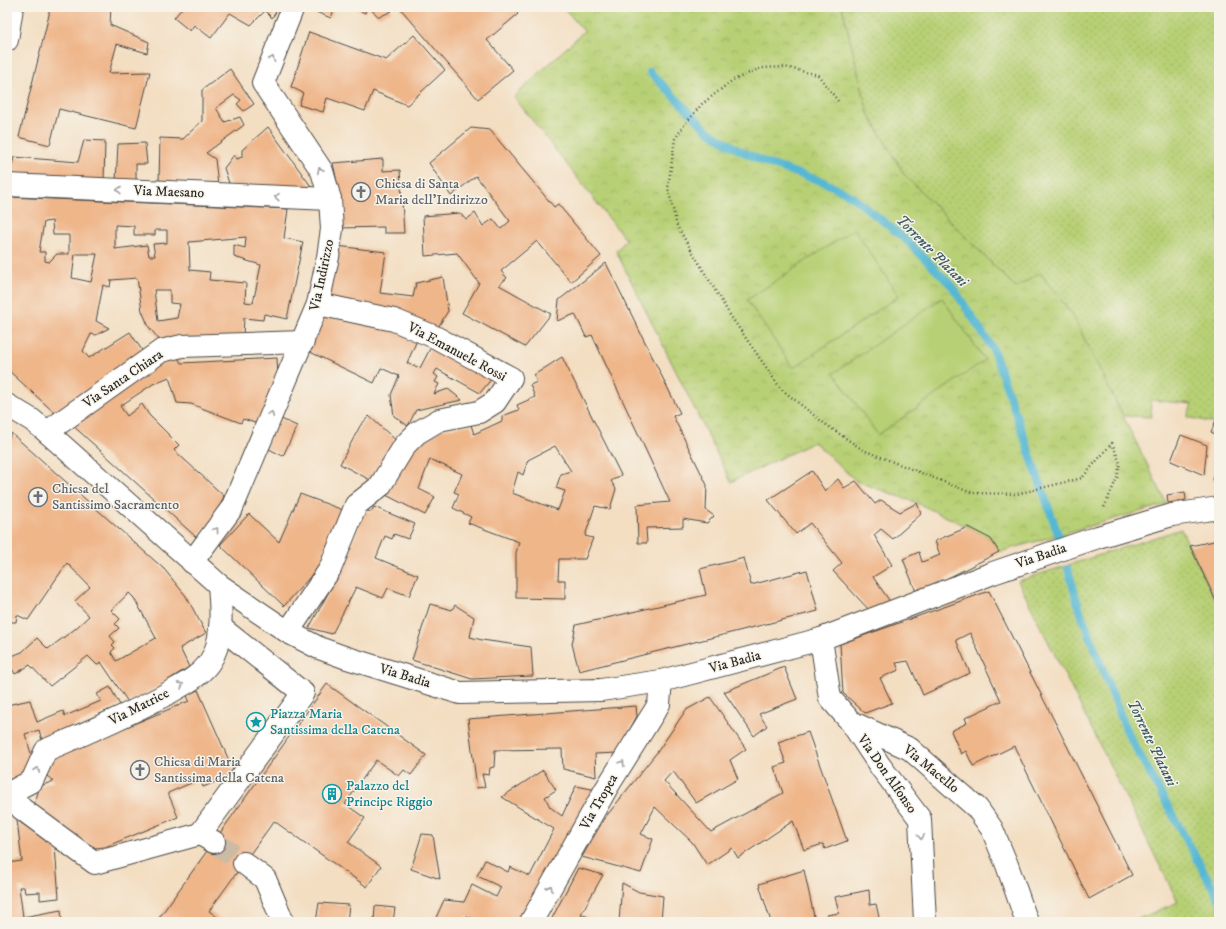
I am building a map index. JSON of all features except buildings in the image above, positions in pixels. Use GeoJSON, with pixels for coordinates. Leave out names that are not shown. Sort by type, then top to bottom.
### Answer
{"type":"FeatureCollection","features":[{"type":"Feature","properties":{"kind":"street"},"geometry":{"type":"LineString","coordinates":[[7,40],[12,7]]}},
{"type":"Feature","properties":{"kind":"street","name":"Via Indirizzo"},"geometry":{"type":"LineString","coordinates":[[192,562],[232,508],[318,304],[328,257],[332,229],[330,200],[322,171],[263,83],[293,7]]}},
{"type":"Feature","properties":{"kind":"street","name":"Via Maesano"},"geometry":{"type":"LineString","coordinates":[[7,185],[330,200]]}},
{"type":"Feature","properties":{"kind":"street","name":"Via Emanuele Rossi"},"geometry":{"type":"LineString","coordinates":[[288,632],[330,569],[356,505],[380,486],[405,445],[417,433],[439,420],[479,412],[495,402],[512,378],[435,337],[394,320],[318,304]]}},
{"type":"Feature","properties":{"kind":"street","name":"Via Santa Chiara"},"geometry":{"type":"LineString","coordinates":[[47,432],[161,351],[182,346],[303,342]]}},
{"type":"Feature","properties":{"kind":"street"},"geometry":{"type":"LineString","coordinates":[[7,405],[32,420],[47,432],[219,585],[288,632]]}},
{"type":"Feature","properties":{"kind":"street","name":"Via Badia"},"geometry":{"type":"LineString","coordinates":[[288,632],[319,648],[344,657],[460,693],[601,690],[661,681],[821,639],[993,573],[1098,537],[1172,515],[1219,508]]}},
{"type":"Feature","properties":{"kind":"street","name":"Via Matrice"},"geometry":{"type":"LineString","coordinates":[[8,794],[32,781],[46,750],[127,716],[194,678],[210,662],[218,639],[222,613],[219,585]]}},
{"type":"Feature","properties":{"kind":"street"},"geometry":{"type":"LineString","coordinates":[[8,794],[22,809],[95,863],[207,838],[303,693],[220,627]]}},
{"type":"Feature","properties":{"kind":"street","name":"Via Macello"},"geometry":{"type":"LineString","coordinates":[[821,639],[830,698],[851,722],[910,749],[977,808],[992,829],[1007,865],[1027,922]]}},
{"type":"Feature","properties":{"kind":"street","name":"Via Tropea"},"geometry":{"type":"LineString","coordinates":[[531,922],[606,789],[659,704],[661,681]]}},
{"type":"Feature","properties":{"kind":"street","name":"Via Don Alfonso"},"geometry":{"type":"LineString","coordinates":[[851,722],[880,766],[920,819],[925,922]]}},
{"type":"Feature","properties":{"kind":"street"},"geometry":{"type":"LineString","coordinates":[[244,863],[266,879],[283,922]]}},
{"type":"Feature","properties":{"kind":"path"},"geometry":{"type":"LineString","coordinates":[[838,101],[818,75],[785,66],[761,68],[734,80],[702,104],[685,124],[675,139],[668,188],[677,226],[730,315],[781,389],[825,424],[863,450],[972,493],[1017,494],[1060,485],[1082,478],[1112,443],[1120,463],[1117,478],[1098,524],[1098,537]]}},
{"type":"Feature","properties":{"kind":"green space"},"geometry":{"type":"Polygon","coordinates":[[[563,7],[842,7],[868,113],[904,174],[1016,288],[1040,273],[1072,314],[1167,504],[999,552],[991,539],[968,527],[917,503],[856,481],[814,442],[731,482],[616,251],[626,240],[514,97],[584,31],[563,7]]]}},
{"type":"Feature","properties":{"kind":"green space"},"geometry":{"type":"Polygon","coordinates":[[[842,7],[1219,7],[1219,415],[1214,423],[1187,417],[1192,404],[1150,400],[1152,417],[1123,416],[1072,314],[1040,274],[1016,288],[904,174],[868,113],[842,7]]]}},
{"type":"Feature","properties":{"kind":"green space"},"geometry":{"type":"Polygon","coordinates":[[[854,229],[899,296],[793,368],[747,300],[854,229]]]}},
{"type":"Feature","properties":{"kind":"green space"},"geometry":{"type":"Polygon","coordinates":[[[942,298],[985,360],[878,435],[834,373],[942,298]]]}},
{"type":"Feature","properties":{"kind":"green space"},"geometry":{"type":"Polygon","coordinates":[[[1181,529],[1219,607],[1219,922],[1131,922],[1178,902],[1018,581],[1181,529]]]}},
{"type":"Feature","properties":{"kind":"waterway","name":"Torrente Platani"},"geometry":{"type":"LineString","coordinates":[[650,72],[708,131],[737,149],[769,164],[824,182],[851,196],[904,238],[952,286],[993,349],[1059,537]]}},
{"type":"Feature","properties":{"kind":"waterway","name":"Torrente Platani"},"geometry":{"type":"LineString","coordinates":[[1068,569],[1079,608],[1127,732],[1219,899]]}},
{"type":"Feature","properties":{"kind":"tunnel"},"geometry":{"type":"LineString","coordinates":[[214,842],[244,863]]}},
{"type":"Feature","properties":{"kind":"place","name":"Chiesa di Santa Maria dell'Indirizzo"},"geometry":{"type":"Point","coordinates":[361,192]}},
{"type":"Feature","properties":{"kind":"place","name":"Chiesa del Santissimo Sacramento"},"geometry":{"type":"Point","coordinates":[38,497]}},
{"type":"Feature","properties":{"kind":"place","name":"Piazza Maria Santissima della Catena"},"geometry":{"type":"Point","coordinates":[256,722]}},
{"type":"Feature","properties":{"kind":"place","name":"Chiesa di Maria Santissima della Catena"},"geometry":{"type":"Point","coordinates":[140,770]}},
{"type":"Feature","properties":{"kind":"place","name":"Palazzo del Principe Riggio"},"geometry":{"type":"Point","coordinates":[332,794]}}]}
